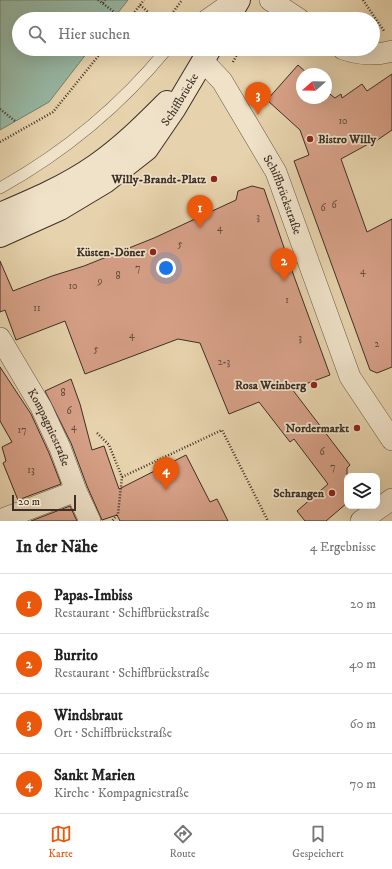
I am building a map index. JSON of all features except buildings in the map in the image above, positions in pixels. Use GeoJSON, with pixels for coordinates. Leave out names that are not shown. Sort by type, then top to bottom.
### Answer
{"type":"FeatureCollection","features":[{"type":"Feature","properties":{"kind":"main road"},"geometry":{"type":"LineString","coordinates":[[232,12],[239,0]]}},
{"type":"Feature","properties":{"kind":"main road","name":"Schiffbrücke"},"geometry":{"type":"LineString","coordinates":[[0,214],[53,191],[95,165],[132,136],[167,102],[206,56]]}},
{"type":"Feature","properties":{"kind":"main road","name":"Schiffbrücke"},"geometry":{"type":"LineString","coordinates":[[0,236],[60,209],[105,182],[147,149],[175,108],[206,56]]}},
{"type":"Feature","properties":{"kind":"street"},"geometry":{"type":"LineString","coordinates":[[270,0],[288,12]]}},
{"type":"Feature","properties":{"kind":"street"},"geometry":{"type":"LineString","coordinates":[[380,54],[390,43]]}},
{"type":"Feature","properties":{"kind":"street","name":"Schiffbrückstraße"},"geometry":{"type":"LineString","coordinates":[[208,56],[276,172],[350,377],[392,440]]}},
{"type":"Feature","properties":{"kind":"street","name":"Kompagniestraße"},"geometry":{"type":"LineString","coordinates":[[0,338],[41,407],[60,448],[76,491],[90,521]]}},
{"type":"Feature","properties":{"kind":"street"},"geometry":{"type":"LineString","coordinates":[[0,520],[76,491]]}},
{"type":"Feature","properties":{"kind":"street"},"geometry":{"type":"LineString","coordinates":[[361,521],[392,500]]}},
{"type":"Feature","properties":{"kind":"lane"},"geometry":{"type":"LineString","coordinates":[[210,12],[227,0]]}},
{"type":"Feature","properties":{"kind":"lane"},"geometry":{"type":"LineString","coordinates":[[0,188],[28,172],[72,141],[125,94],[161,56]]}},
{"type":"Feature","properties":{"kind":"path"},"geometry":{"type":"LineString","coordinates":[[98,0],[114,12]]}},
{"type":"Feature","properties":{"kind":"path"},"geometry":{"type":"LineString","coordinates":[[102,3],[105,0]]}},
{"type":"Feature","properties":{"kind":"path"},"geometry":{"type":"LineString","coordinates":[[134,12],[144,0]]}},
{"type":"Feature","properties":{"kind":"path"},"geometry":{"type":"LineString","coordinates":[[173,12],[182,0]]}},
{"type":"Feature","properties":{"kind":"path"},"geometry":{"type":"LineString","coordinates":[[363,0],[371,12]]}},
{"type":"Feature","properties":{"kind":"path"},"geometry":{"type":"LineString","coordinates":[[140,5],[148,12]]}},
{"type":"Feature","properties":{"kind":"path"},"geometry":{"type":"LineString","coordinates":[[380,27],[390,43]]}},
{"type":"Feature","properties":{"kind":"path"},"geometry":{"type":"LineString","coordinates":[[0,142],[53,112],[98,56]]}},
{"type":"Feature","properties":{"kind":"path"},"geometry":{"type":"LineString","coordinates":[[0,109],[15,121]]}},
{"type":"Feature","properties":{"kind":"path"},"geometry":{"type":"LineString","coordinates":[[122,477],[222,430],[268,521]]}},
{"type":"Feature","properties":{"kind":"path"},"geometry":{"type":"LineString","coordinates":[[97,433],[108,444],[122,477],[118,514],[112,521]]}},
{"type":"Feature","properties":{"kind":"shaded area"},"geometry":{"type":"Polygon","coordinates":[[[0,0],[128,0],[119,12],[12,12],[12,56],[85,56],[49,102],[0,130],[0,0]]]}},
{"type":"Feature","properties":{"kind":"place","name":"Windsbraut"},"geometry":{"type":"Point","coordinates":[258,115]}},
{"type":"Feature","properties":{"kind":"place","name":"Bistro Willy"},"geometry":{"type":"Point","coordinates":[310,139]}},
{"type":"Feature","properties":{"kind":"place","name":"Willy-Brandt-Platz"},"geometry":{"type":"Point","coordinates":[214,179]}},
{"type":"Feature","properties":{"kind":"place","name":"Papas-Imbiss"},"geometry":{"type":"Point","coordinates":[200,228]}},
{"type":"Feature","properties":{"kind":"place","name":"Küsten-Döner"},"geometry":{"type":"Point","coordinates":[153,252]}},
{"type":"Feature","properties":{"kind":"place","name":"Burrito"},"geometry":{"type":"Point","coordinates":[284,281]}},
{"type":"Feature","properties":{"kind":"place","name":"Rosa Weinberg"},"geometry":{"type":"Point","coordinates":[314,385]}},
{"type":"Feature","properties":{"kind":"place","name":"Nordermarkt"},"geometry":{"type":"Point","coordinates":[357,428]}},
{"type":"Feature","properties":{"kind":"place","name":"Sankt Marien"},"geometry":{"type":"Point","coordinates":[166,490]}},
{"type":"Feature","properties":{"kind":"place","name":"Schrangen"},"geometry":{"type":"Point","coordinates":[332,493]}}]}
